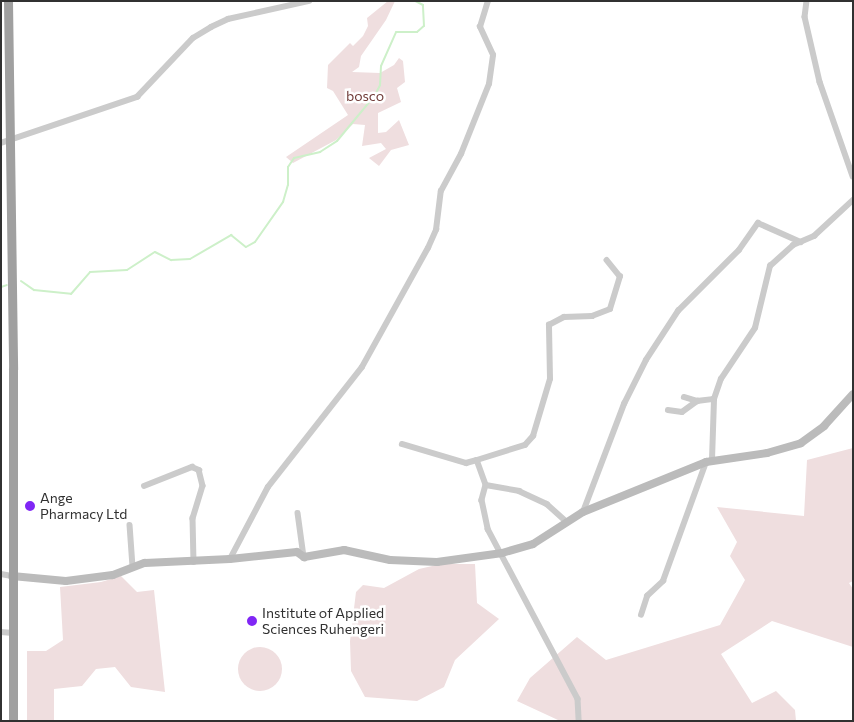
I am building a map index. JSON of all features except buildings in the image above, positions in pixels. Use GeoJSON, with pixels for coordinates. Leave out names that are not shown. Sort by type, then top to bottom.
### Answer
{"type":"FeatureCollection","features":[{"type":"Feature","properties":{"kind":"highway"},"geometry":{"type":"LineString","coordinates":[[8,1],[5,141],[13,633],[12,721]]}},
{"type":"Feature","properties":{"kind":"main road"},"geometry":{"type":"LineString","coordinates":[[12,576],[66,581],[112,575],[133,567],[157,562],[194,562],[297,552],[304,556],[344,550],[390,560],[437,562],[502,553],[533,544],[566,521],[583,512],[709,461],[767,452],[801,443],[824,426],[853,394]]}},
{"type":"Feature","properties":{"kind":"street"},"geometry":{"type":"LineString","coordinates":[[5,141],[136,97],[193,38],[210,27],[228,19],[309,1]]}},
{"type":"Feature","properties":{"kind":"street"},"geometry":{"type":"LineString","coordinates":[[230,559],[268,487],[362,367],[428,248],[436,230],[441,191],[461,154],[489,84],[492,55],[480,27],[488,1]]}},
{"type":"Feature","properties":{"kind":"street"},"geometry":{"type":"LineString","coordinates":[[808,1],[805,17],[820,82],[853,176]]}},
{"type":"Feature","properties":{"kind":"street"},"geometry":{"type":"LineString","coordinates":[[641,616],[647,596],[663,581],[709,461],[714,399],[721,379],[755,328],[770,266],[801,242],[814,236],[853,200]]}},
{"type":"Feature","properties":{"kind":"street"},"geometry":{"type":"LineString","coordinates":[[583,512],[624,404],[649,354],[678,310],[738,250],[758,223],[801,242]]}},
{"type":"Feature","properties":{"kind":"street"},"geometry":{"type":"LineString","coordinates":[[402,444],[466,463],[525,445],[533,436],[550,379],[548,325],[564,317],[592,316],[610,309],[620,277],[608,262]]}},
{"type":"Feature","properties":{"kind":"street"},"geometry":{"type":"LineString","coordinates":[[684,397],[697,401],[714,399]]}},
{"type":"Feature","properties":{"kind":"street"},"geometry":{"type":"LineString","coordinates":[[668,410],[682,412],[697,401]]}},
{"type":"Feature","properties":{"kind":"street"},"geometry":{"type":"LineString","coordinates":[[477,460],[486,485]]}},
{"type":"Feature","properties":{"kind":"street"},"geometry":{"type":"LineString","coordinates":[[144,486],[192,467],[199,470],[203,486],[193,518],[194,562]]}},
{"type":"Feature","properties":{"kind":"street"},"geometry":{"type":"LineString","coordinates":[[486,485],[519,491],[547,504],[566,521]]}},
{"type":"Feature","properties":{"kind":"street"},"geometry":{"type":"LineString","coordinates":[[486,485],[482,489],[482,500],[488,528],[578,699],[579,721]]}},
{"type":"Feature","properties":{"kind":"street"},"geometry":{"type":"LineString","coordinates":[[298,513],[304,556]]}},
{"type":"Feature","properties":{"kind":"street"},"geometry":{"type":"LineString","coordinates":[[130,525],[133,567]]}},
{"type":"Feature","properties":{"kind":"street"},"geometry":{"type":"LineString","coordinates":[[1,574],[12,576]]}},
{"type":"Feature","properties":{"kind":"street"},"geometry":{"type":"LineString","coordinates":[[1,632],[13,633]]}},
{"type":"Feature","properties":{"kind":"green space","name":"bosco"},"geometry":{"type":"Polygon","coordinates":[[[388,1],[395,1],[386,20],[361,56],[359,67],[352,72],[380,73],[394,65],[399,58],[403,61],[405,82],[397,88],[401,102],[378,113],[378,133],[386,132],[399,120],[409,145],[391,150],[379,166],[369,158],[386,149],[381,143],[362,146],[365,125],[353,124],[336,140],[293,163],[286,157],[348,115],[333,91],[327,88],[328,65],[350,43],[353,46],[363,36],[368,26],[367,18],[388,1]]]}},
{"type":"Feature","properties":{"kind":"green space"},"geometry":{"type":"Polygon","coordinates":[[[853,448],[853,581],[849,583],[853,589],[853,647],[772,621],[721,654],[752,703],[776,691],[795,710],[796,721],[558,720],[517,701],[530,678],[577,637],[606,660],[720,625],[745,580],[730,556],[737,542],[717,507],[804,516],[807,460],[853,448]]]}},
{"type":"Feature","properties":{"kind":"green space"},"geometry":{"type":"Polygon","coordinates":[[[441,564],[475,564],[477,603],[499,619],[455,660],[444,687],[417,701],[365,697],[351,671],[350,641],[356,592],[363,585],[384,588],[419,569],[441,564]]]}},
{"type":"Feature","properties":{"kind":"green space"},"geometry":{"type":"Polygon","coordinates":[[[121,576],[137,592],[154,590],[165,692],[131,687],[115,667],[96,669],[82,686],[54,689],[54,721],[27,721],[27,651],[46,651],[63,640],[60,587],[101,582],[121,576]]]}},
{"type":"Feature","properties":{"kind":"green space"},"geometry":{"type":"Polygon","coordinates":[[[256,647],[264,647],[276,653],[282,669],[276,685],[264,691],[256,691],[244,685],[238,673],[238,665],[244,653],[256,647]]]}},
{"type":"Feature","properties":{"kind":"waterway"},"geometry":{"type":"LineString","coordinates":[[21,281],[34,290],[71,294],[90,272],[127,270],[155,252],[171,260],[190,259],[231,235],[246,247],[255,242],[283,202],[288,185],[288,167],[294,158],[320,152],[337,141],[375,95],[380,85],[381,66],[396,32],[417,32],[424,26],[423,5],[415,1]]}},
{"type":"Feature","properties":{"kind":"waterway"},"geometry":{"type":"LineString","coordinates":[[1,287],[7,285]]}},
{"type":"Feature","properties":{"kind":"place","name":"Ange Pharmacy Ltd"},"geometry":{"type":"Point","coordinates":[30,506]}},
{"type":"Feature","properties":{"kind":"place","name":"Institute of Applied Sciences Ruhengeri"},"geometry":{"type":"Point","coordinates":[252,621]}}]}
